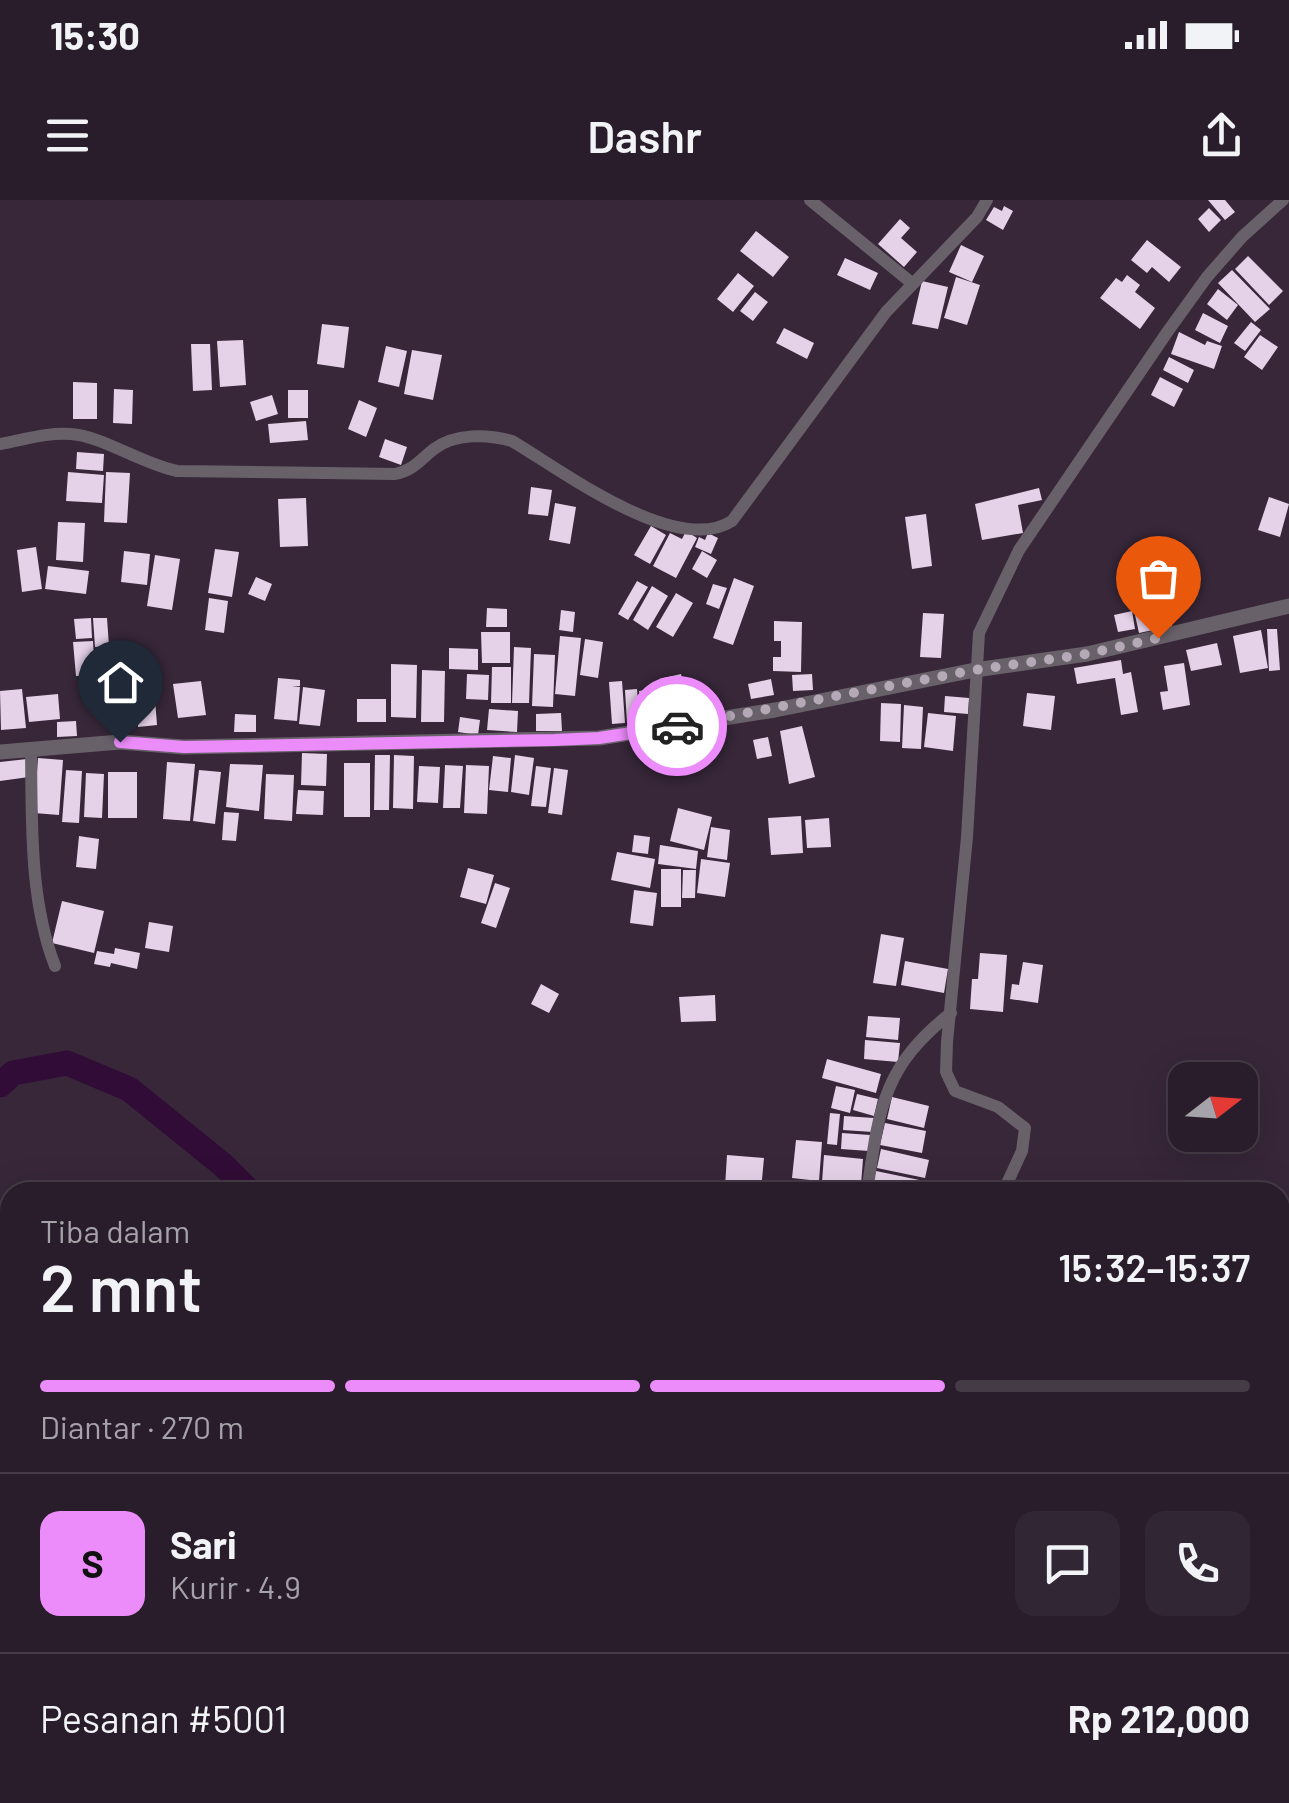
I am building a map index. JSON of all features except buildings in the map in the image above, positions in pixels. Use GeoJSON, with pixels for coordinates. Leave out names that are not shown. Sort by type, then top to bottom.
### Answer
{"type":"FeatureCollection","features":[{"type":"Feature","properties":{"kind":"street"},"geometry":{"type":"LineString","coordinates":[[810,200],[913,284]]}},
{"type":"Feature","properties":{"kind":"street"},"geometry":{"type":"LineString","coordinates":[[0,444],[68,433],[176,471],[394,474],[415,467],[435,448],[455,439],[498,437],[512,441],[642,516],[698,531],[711,530],[732,521],[834,378],[913,284],[977,217],[987,200]]}},
{"type":"Feature","properties":{"kind":"street"},"geometry":{"type":"LineString","coordinates":[[1008,1182],[1022,1151],[1026,1128],[998,1107],[955,1091],[950,1084],[946,1057],[968,837],[979,632],[1019,550],[1206,277],[1283,200]]}},
{"type":"Feature","properties":{"kind":"street"},"geometry":{"type":"LineString","coordinates":[[0,752],[120,742],[184,747],[599,738],[775,710],[975,670],[1087,654],[1289,606]]}},
{"type":"Feature","properties":{"kind":"street"},"geometry":{"type":"LineString","coordinates":[[31,748],[33,844],[47,945],[55,966]]}},
{"type":"Feature","properties":{"kind":"street"},"geometry":{"type":"LineString","coordinates":[[869,1182],[881,1106],[890,1080],[926,1033],[952,1013]]}},
{"type":"Feature","properties":{"kind":"waterway"},"geometry":{"type":"LineString","coordinates":[[0,1085],[13,1073],[67,1063],[129,1089],[240,1182]]}},
{"type":"Feature","properties":{"kind":"way so far"},"geometry":{"type":"LineString","coordinates":[[677,726],[1158,638]]}},
{"type":"Feature","properties":{"kind":"route"},"geometry":{"type":"LineString","coordinates":[[120,742],[184,747],[554,740],[599,738],[677,726]]}}]}
